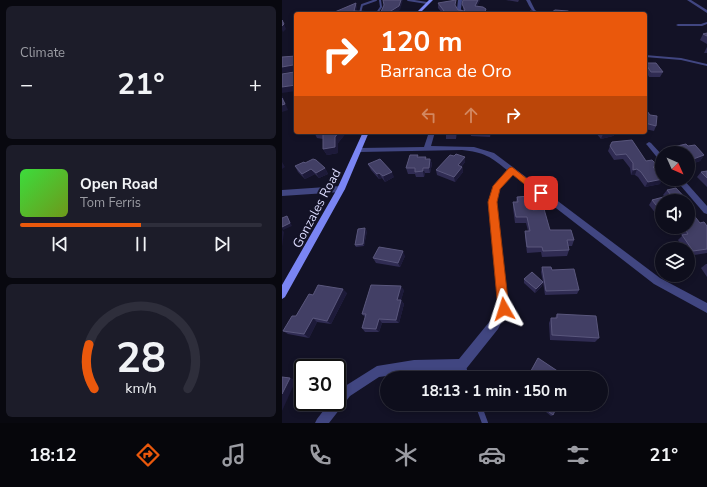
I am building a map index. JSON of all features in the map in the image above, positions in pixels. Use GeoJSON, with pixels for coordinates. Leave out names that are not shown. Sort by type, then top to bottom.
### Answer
{"type":"FeatureCollection","features":[{"type":"Feature","properties":{"kind":"street"},"geometry":{"type":"LineString","coordinates":[[419,12],[431,0]]}},
{"type":"Feature","properties":{"kind":"street"},"geometry":{"type":"LineString","coordinates":[[460,0],[459,9],[461,12]]}},
{"type":"Feature","properties":{"kind":"street"},"geometry":{"type":"LineString","coordinates":[[528,0],[535,12]]}},
{"type":"Feature","properties":{"kind":"street"},"geometry":{"type":"LineString","coordinates":[[689,0],[707,12]]}},
{"type":"Feature","properties":{"kind":"street"},"geometry":{"type":"LineString","coordinates":[[678,25],[702,25],[707,22]]}},
{"type":"Feature","properties":{"kind":"street"},"geometry":{"type":"LineString","coordinates":[[647,56],[681,59],[707,65]]}},
{"type":"Feature","properties":{"kind":"street","name":"Gonzales Road"},"geometry":{"type":"LineString","coordinates":[[282,294],[341,189],[360,150],[365,134]]}},
{"type":"Feature","properties":{"kind":"street"},"geometry":{"type":"LineString","coordinates":[[428,148],[432,134]]}},
{"type":"Feature","properties":{"kind":"street"},"geometry":{"type":"LineString","coordinates":[[649,144],[655,151]]}},
{"type":"Feature","properties":{"kind":"street"},"geometry":{"type":"LineString","coordinates":[[360,150],[428,148],[474,149],[492,155],[657,281],[707,308]]}},
{"type":"Feature","properties":{"kind":"street"},"geometry":{"type":"LineString","coordinates":[[321,423],[346,392],[377,372],[414,366],[462,365],[494,325],[504,309],[492,202],[496,188],[512,170]]}},
{"type":"Feature","properties":{"kind":"street"},"geometry":{"type":"LineString","coordinates":[[685,186],[707,211]]}},
{"type":"Feature","properties":{"kind":"street"},"geometry":{"type":"LineString","coordinates":[[282,193],[341,189]]}},
{"type":"Feature","properties":{"kind":"lane"},"geometry":{"type":"LineString","coordinates":[[360,12],[362,5],[376,0]]}},
{"type":"Feature","properties":{"kind":"lane"},"geometry":{"type":"LineString","coordinates":[[378,12],[381,7],[380,0]]}},
{"type":"Feature","properties":{"kind":"lane"},"geometry":{"type":"LineString","coordinates":[[408,0],[427,3]]}},
{"type":"Feature","properties":{"kind":"lane"},"geometry":{"type":"LineString","coordinates":[[462,365],[464,371]]}},
{"type":"Feature","properties":{"kind":"lane"},"geometry":{"type":"LineString","coordinates":[[481,411],[486,423]]}},
{"type":"Feature","properties":{"kind":"building"},"geometry":{"type":"Polygon","coordinates":[[[383,0],[401,0],[399,6],[389,12],[381,12],[384,5],[383,0]]]}},
{"type":"Feature","properties":{"kind":"building"},"geometry":{"type":"Polygon","coordinates":[[[456,0],[455,5],[458,10],[464,11],[465,10],[462,4],[463,0],[478,0],[475,6],[486,9],[485,12],[444,12],[438,3],[456,0]]]}},
{"type":"Feature","properties":{"kind":"building"},"geometry":{"type":"Polygon","coordinates":[[[356,3],[354,11],[376,12],[335,12],[356,3]]]}},
{"type":"Feature","properties":{"kind":"building"},"geometry":{"type":"Polygon","coordinates":[[[555,10],[570,12],[552,12],[555,10]]]}},
{"type":"Feature","properties":{"kind":"building"},"geometry":{"type":"Polygon","coordinates":[[[294,56],[294,66],[282,67],[282,57],[294,56]]]}},
{"type":"Feature","properties":{"kind":"building"},"geometry":{"type":"Polygon","coordinates":[[[647,63],[656,63],[663,72],[651,72],[647,66],[647,63]]]}},
{"type":"Feature","properties":{"kind":"building"},"geometry":{"type":"Polygon","coordinates":[[[294,72],[294,85],[282,87],[282,74],[294,72]]]}},
{"type":"Feature","properties":{"kind":"building"},"geometry":{"type":"Polygon","coordinates":[[[282,98],[285,104],[282,105],[282,98]]]}},
{"type":"Feature","properties":{"kind":"building"},"geometry":{"type":"Polygon","coordinates":[[[647,111],[650,115],[657,116],[656,126],[647,124],[647,111]]]}},
{"type":"Feature","properties":{"kind":"building"},"geometry":{"type":"Polygon","coordinates":[[[323,134],[337,134],[335,137],[335,147],[323,149],[323,134]]]}},
{"type":"Feature","properties":{"kind":"building"},"geometry":{"type":"Polygon","coordinates":[[[632,140],[646,161],[652,160],[655,163],[655,167],[653,167],[655,169],[655,181],[648,182],[641,172],[637,169],[633,170],[633,163],[626,154],[616,155],[610,146],[612,142],[632,140]]]}},
{"type":"Feature","properties":{"kind":"building"},"geometry":{"type":"Polygon","coordinates":[[[686,144],[688,146],[677,146],[686,144]]]}},
{"type":"Feature","properties":{"kind":"building"},"geometry":{"type":"Polygon","coordinates":[[[695,145],[704,155],[695,158],[695,146],[688,146],[695,145]]]}},
{"type":"Feature","properties":{"kind":"building"},"geometry":{"type":"Polygon","coordinates":[[[456,154],[465,157],[458,165],[462,167],[454,177],[436,170],[450,155],[454,156],[456,154]]]}},
{"type":"Feature","properties":{"kind":"building"},"geometry":{"type":"Polygon","coordinates":[[[410,155],[418,155],[417,157],[426,157],[425,159],[430,159],[429,168],[423,168],[423,171],[415,172],[415,168],[406,168],[410,155]]]}},
{"type":"Feature","properties":{"kind":"building"},"geometry":{"type":"Polygon","coordinates":[[[313,159],[325,168],[316,173],[311,169],[302,174],[295,166],[304,162],[305,163],[313,159]]]}},
{"type":"Feature","properties":{"kind":"building"},"geometry":{"type":"Polygon","coordinates":[[[380,159],[392,172],[383,176],[379,173],[377,174],[368,164],[380,159]]]}},
{"type":"Feature","properties":{"kind":"building"},"geometry":{"type":"Polygon","coordinates":[[[707,171],[707,178],[701,172],[707,171]]]}},
{"type":"Feature","properties":{"kind":"building"},"geometry":{"type":"Polygon","coordinates":[[[676,188],[682,194],[670,194],[667,190],[676,188]]]}},
{"type":"Feature","properties":{"kind":"building"},"geometry":{"type":"Polygon","coordinates":[[[530,196],[533,210],[544,209],[550,230],[571,230],[574,240],[567,240],[569,250],[543,251],[542,247],[527,247],[525,231],[530,231],[527,217],[516,217],[513,202],[518,202],[517,197],[530,196]]]}},
{"type":"Feature","properties":{"kind":"building"},"geometry":{"type":"Polygon","coordinates":[[[287,216],[290,223],[282,227],[282,218],[287,216]]]}},
{"type":"Feature","properties":{"kind":"building"},"geometry":{"type":"Polygon","coordinates":[[[695,217],[700,223],[704,222],[707,226],[707,249],[695,251],[695,242],[687,242],[682,235],[695,234],[695,217]]]}},
{"type":"Feature","properties":{"kind":"building"},"geometry":{"type":"Polygon","coordinates":[[[365,228],[363,244],[355,245],[358,229],[365,228]]]}},
{"type":"Feature","properties":{"kind":"building"},"geometry":{"type":"Polygon","coordinates":[[[379,247],[403,251],[398,263],[373,258],[379,247]]]}},
{"type":"Feature","properties":{"kind":"building"},"geometry":{"type":"Polygon","coordinates":[[[542,267],[551,267],[552,270],[574,269],[579,290],[546,291],[542,267]]]}},
{"type":"Feature","properties":{"kind":"building"},"geometry":{"type":"Polygon","coordinates":[[[532,272],[543,282],[536,289],[524,279],[532,272]]]}},
{"type":"Feature","properties":{"kind":"building"},"geometry":{"type":"Polygon","coordinates":[[[318,285],[343,289],[327,321],[313,318],[304,334],[283,331],[292,316],[296,316],[309,294],[313,295],[318,285]]]}},
{"type":"Feature","properties":{"kind":"building"},"geometry":{"type":"Polygon","coordinates":[[[371,285],[401,286],[397,300],[401,300],[396,320],[379,319],[376,329],[362,328],[366,314],[362,314],[371,285]]]}},
{"type":"Feature","properties":{"kind":"building"},"geometry":{"type":"Polygon","coordinates":[[[557,314],[596,316],[599,338],[552,335],[551,318],[557,318],[557,314]]]}},
{"type":"Feature","properties":{"kind":"building"},"geometry":{"type":"Polygon","coordinates":[[[538,358],[558,371],[531,371],[538,358]]]}},
{"type":"Feature","properties":{"kind":"building"},"geometry":{"type":"Polygon","coordinates":[[[282,377],[290,378],[282,394],[282,377]]]}},
{"type":"Feature","properties":{"kind":"building"},"geometry":{"type":"Polygon","coordinates":[[[548,411],[555,411],[553,415],[548,411]]]}},
{"type":"Feature","properties":{"kind":"route"},"geometry":{"type":"LineString","coordinates":[[504,309],[492,202],[496,188],[512,170],[541,193]]}}]}
